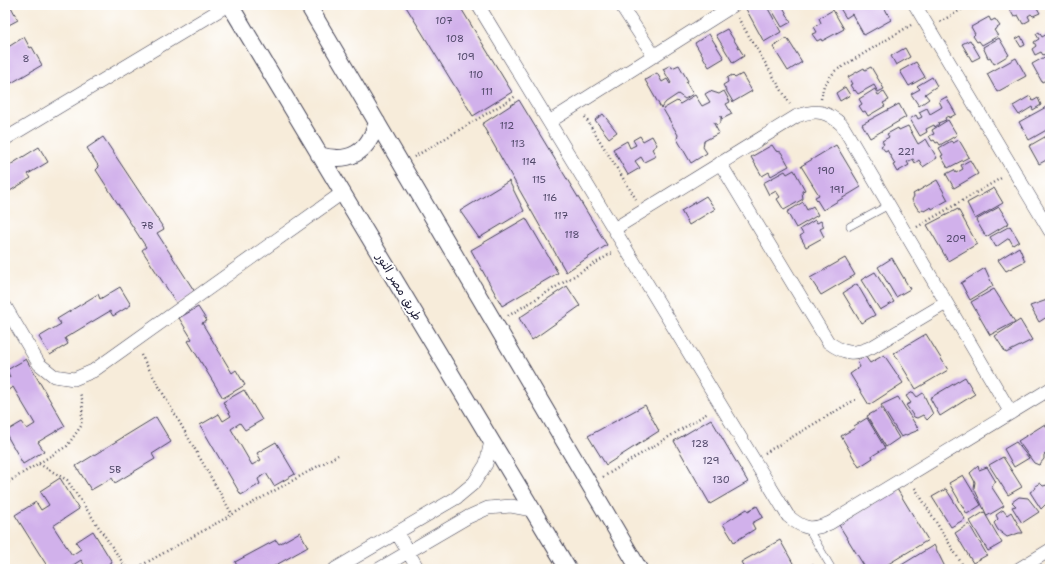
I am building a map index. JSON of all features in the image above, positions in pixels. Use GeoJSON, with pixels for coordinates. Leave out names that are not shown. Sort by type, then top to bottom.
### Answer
{"type":"FeatureCollection","features":[{"type":"Feature","properties":{"kind":"street"},"geometry":{"type":"LineString","coordinates":[[6,137],[229,5]]}},
{"type":"Feature","properties":{"kind":"street","name":"طريق مصر النور"},"geometry":{"type":"LineString","coordinates":[[229,5],[568,569]]}},
{"type":"Feature","properties":{"kind":"street"},"geometry":{"type":"LineString","coordinates":[[308,5],[639,569]]}},
{"type":"Feature","properties":{"kind":"street"},"geometry":{"type":"LineString","coordinates":[[478,5],[788,516],[797,524],[808,528],[819,528],[830,523],[1050,389]]}},
{"type":"Feature","properties":{"kind":"street"},"geometry":{"type":"LineString","coordinates":[[621,5],[654,56]]}},
{"type":"Feature","properties":{"kind":"street"},"geometry":{"type":"LineString","coordinates":[[915,5],[1050,231]]}},
{"type":"Feature","properties":{"kind":"street"},"geometry":{"type":"LineString","coordinates":[[549,122],[733,6]]}},
{"type":"Feature","properties":{"kind":"street"},"geometry":{"type":"LineString","coordinates":[[614,229],[797,116],[809,111],[822,112],[833,117],[842,125],[1011,413]]}},
{"type":"Feature","properties":{"kind":"street"},"geometry":{"type":"LineString","coordinates":[[319,155],[331,159],[344,158],[356,154],[366,146],[373,134],[377,122]]}},
{"type":"Feature","properties":{"kind":"street"},"geometry":{"type":"LineString","coordinates":[[720,163],[828,342],[838,349],[849,353],[861,352],[946,303]]}},
{"type":"Feature","properties":{"kind":"street"},"geometry":{"type":"LineString","coordinates":[[5,306],[39,364],[54,376],[74,379],[93,371],[342,193]]}},
{"type":"Feature","properties":{"kind":"street"},"geometry":{"type":"LineString","coordinates":[[335,569],[456,498],[474,483],[486,464],[491,441]]}},
{"type":"Feature","properties":{"kind":"street"},"geometry":{"type":"LineString","coordinates":[[379,569],[468,517],[488,508],[511,506],[532,510]]}},
{"type":"Feature","properties":{"kind":"street"},"geometry":{"type":"LineString","coordinates":[[397,533],[418,569]]}},
{"type":"Feature","properties":{"kind":"street"},"geometry":{"type":"LineString","coordinates":[[1019,569],[1050,550]]}},
{"type":"Feature","properties":{"kind":"lane"},"geometry":{"type":"LineString","coordinates":[[850,226],[889,205]]}},
{"type":"Feature","properties":{"kind":"lane"},"geometry":{"type":"LineString","coordinates":[[808,528],[832,569]]}},
{"type":"Feature","properties":{"kind":"path"},"geometry":{"type":"LineString","coordinates":[[822,112],[821,94],[826,82],[835,71],[926,23],[969,5]]}},
{"type":"Feature","properties":{"kind":"path"},"geometry":{"type":"LineString","coordinates":[[733,6],[797,116]]}},
{"type":"Feature","properties":{"kind":"path"},"geometry":{"type":"LineString","coordinates":[[402,164],[528,88]]}},
{"type":"Feature","properties":{"kind":"path"},"geometry":{"type":"LineString","coordinates":[[577,105],[643,211]]}},
{"type":"Feature","properties":{"kind":"path"},"geometry":{"type":"LineString","coordinates":[[907,234],[1014,170]]}},
{"type":"Feature","properties":{"kind":"path"},"geometry":{"type":"LineString","coordinates":[[495,324],[624,246]]}},
{"type":"Feature","properties":{"kind":"path"},"geometry":{"type":"LineString","coordinates":[[134,342],[232,514]]}},
{"type":"Feature","properties":{"kind":"path"},"geometry":{"type":"LineString","coordinates":[[5,484],[67,446],[81,426],[83,402],[74,379]]}},
{"type":"Feature","properties":{"kind":"path"},"geometry":{"type":"LineString","coordinates":[[754,460],[858,398]]}},
{"type":"Feature","properties":{"kind":"path"},"geometry":{"type":"LineString","coordinates":[[589,485],[721,406]]}},
{"type":"Feature","properties":{"kind":"path"},"geometry":{"type":"LineString","coordinates":[[135,569],[338,455]]}},
{"type":"Feature","properties":{"kind":"path"},"geometry":{"type":"LineString","coordinates":[[39,464],[67,480],[127,569]]}},
{"type":"Feature","properties":{"kind":"path"},"geometry":{"type":"LineString","coordinates":[[908,476],[965,569]]}},
{"type":"Feature","properties":{"kind":"building"},"geometry":{"type":"Polygon","coordinates":[[[5,5],[10,5],[18,20],[5,27],[5,5]]]}},
{"type":"Feature","properties":{"kind":"building"},"geometry":{"type":"Polygon","coordinates":[[[405,5],[459,5],[512,92],[473,116],[405,5]]]}},
{"type":"Feature","properties":{"kind":"building"},"geometry":{"type":"Polygon","coordinates":[[[753,5],[766,5],[781,32],[764,42],[746,9],[753,5]]]}},
{"type":"Feature","properties":{"kind":"building"},"geometry":{"type":"Polygon","coordinates":[[[769,5],[782,5],[791,22],[782,27],[769,5]]]}},
{"type":"Feature","properties":{"kind":"building"},"geometry":{"type":"Polygon","coordinates":[[[838,5],[883,5],[891,20],[864,35],[852,14],[846,18],[838,5]]]}},
{"type":"Feature","properties":{"kind":"building"},"geometry":{"type":"Polygon","coordinates":[[[1012,5],[1039,5],[1040,7],[1037,8],[1040,13],[1033,16],[1031,14],[1028,16],[1030,20],[1023,24],[1018,15],[1014,17],[1010,10],[1014,8],[1012,5]]]}},
{"type":"Feature","properties":{"kind":"building"},"geometry":{"type":"Polygon","coordinates":[[[833,10],[844,29],[822,41],[821,39],[817,41],[812,34],[817,32],[814,27],[821,23],[819,18],[833,10]]]}},
{"type":"Feature","properties":{"kind":"building"},"geometry":{"type":"Polygon","coordinates":[[[989,17],[991,21],[995,19],[1000,26],[994,30],[998,36],[982,45],[979,41],[977,42],[973,36],[975,34],[971,27],[989,17]]]}},
{"type":"Feature","properties":{"kind":"building"},"geometry":{"type":"Polygon","coordinates":[[[727,29],[744,56],[733,63],[716,35],[727,29]]]}},
{"type":"Feature","properties":{"kind":"building"},"geometry":{"type":"Polygon","coordinates":[[[1039,32],[1042,37],[1049,33],[1050,51],[1043,55],[1041,52],[1035,55],[1032,49],[1036,46],[1034,42],[1039,39],[1036,34],[1039,32]]]}},
{"type":"Feature","properties":{"kind":"building"},"geometry":{"type":"Polygon","coordinates":[[[709,34],[724,58],[709,67],[695,43],[709,34]]]}},
{"type":"Feature","properties":{"kind":"building"},"geometry":{"type":"Polygon","coordinates":[[[1021,36],[1025,45],[1021,47],[1016,39],[1021,36]]]}},
{"type":"Feature","properties":{"kind":"building"},"geometry":{"type":"Polygon","coordinates":[[[24,37],[30,48],[32,47],[42,65],[8,85],[5,80],[5,49],[24,37]]]}},
{"type":"Feature","properties":{"kind":"building"},"geometry":{"type":"Polygon","coordinates":[[[787,38],[802,62],[788,71],[773,47],[787,38]]]}},
{"type":"Feature","properties":{"kind":"building"},"geometry":{"type":"Polygon","coordinates":[[[999,38],[1009,55],[994,64],[990,57],[988,58],[983,47],[999,38]]]}},
{"type":"Feature","properties":{"kind":"building"},"geometry":{"type":"Polygon","coordinates":[[[970,40],[980,57],[972,61],[962,44],[970,40]]]}},
{"type":"Feature","properties":{"kind":"building"},"geometry":{"type":"Polygon","coordinates":[[[905,48],[910,57],[896,65],[891,56],[905,48]]]}},
{"type":"Feature","properties":{"kind":"building"},"geometry":{"type":"Polygon","coordinates":[[[1050,54],[1050,78],[1042,82],[1032,64],[1050,54]]]}},
{"type":"Feature","properties":{"kind":"building"},"geometry":{"type":"Polygon","coordinates":[[[1016,58],[1026,76],[997,92],[987,74],[1016,58]]]}},
{"type":"Feature","properties":{"kind":"building"},"geometry":{"type":"Polygon","coordinates":[[[916,62],[925,77],[909,86],[900,71],[916,62]]]}},
{"type":"Feature","properties":{"kind":"building"},"geometry":{"type":"Polygon","coordinates":[[[671,65],[672,68],[679,65],[693,94],[685,99],[678,94],[666,102],[661,108],[645,80],[657,73],[662,82],[667,79],[670,84],[671,83],[663,69],[671,65]]]}},
{"type":"Feature","properties":{"kind":"building"},"geometry":{"type":"Polygon","coordinates":[[[871,67],[884,89],[878,92],[874,85],[858,94],[850,85],[852,84],[848,77],[864,68],[865,70],[871,67]]]}},
{"type":"Feature","properties":{"kind":"building"},"geometry":{"type":"Polygon","coordinates":[[[742,74],[752,91],[733,102],[723,85],[728,82],[727,78],[732,75],[735,78],[742,74]]]}},
{"type":"Feature","properties":{"kind":"building"},"geometry":{"type":"Polygon","coordinates":[[[932,77],[937,86],[925,94],[929,99],[919,106],[911,94],[920,89],[917,86],[932,77]]]}},
{"type":"Feature","properties":{"kind":"building"},"geometry":{"type":"Polygon","coordinates":[[[845,87],[850,95],[840,101],[836,93],[845,87]]]}},
{"type":"Feature","properties":{"kind":"building"},"geometry":{"type":"Polygon","coordinates":[[[875,89],[878,95],[884,92],[889,100],[883,103],[885,106],[868,116],[859,106],[862,104],[859,99],[875,89]]]}},
{"type":"Feature","properties":{"kind":"building"},"geometry":{"type":"Polygon","coordinates":[[[710,91],[719,94],[724,91],[730,102],[726,104],[732,114],[722,119],[721,116],[721,122],[717,125],[713,122],[719,133],[704,141],[703,147],[707,153],[691,163],[677,139],[678,135],[663,109],[677,101],[680,104],[695,95],[702,106],[710,102],[705,94],[710,91]]]}},
{"type":"Feature","properties":{"kind":"building"},"geometry":{"type":"Polygon","coordinates":[[[1030,96],[1033,101],[1038,98],[1041,105],[1033,110],[1032,107],[1019,115],[1013,106],[1030,96]]]}},
{"type":"Feature","properties":{"kind":"building"},"geometry":{"type":"Polygon","coordinates":[[[946,97],[956,114],[949,118],[948,116],[945,118],[946,120],[938,123],[939,124],[935,127],[934,125],[926,129],[927,132],[920,136],[910,119],[916,115],[918,119],[922,117],[919,112],[927,108],[930,114],[942,107],[939,101],[946,97]]]}},
{"type":"Feature","properties":{"kind":"building"},"geometry":{"type":"Polygon","coordinates":[[[519,100],[607,245],[566,272],[482,124],[519,100]]]}},
{"type":"Feature","properties":{"kind":"building"},"geometry":{"type":"Polygon","coordinates":[[[899,104],[906,117],[870,138],[862,124],[899,104]]]}},
{"type":"Feature","properties":{"kind":"building"},"geometry":{"type":"Polygon","coordinates":[[[1048,106],[1050,109],[1050,128],[1029,140],[1019,122],[1048,106]]]}},
{"type":"Feature","properties":{"kind":"building"},"geometry":{"type":"Polygon","coordinates":[[[603,114],[617,132],[609,138],[595,120],[603,114]]]}},
{"type":"Feature","properties":{"kind":"building"},"geometry":{"type":"Polygon","coordinates":[[[948,120],[957,135],[940,145],[934,140],[932,141],[929,136],[934,134],[932,130],[948,120]]]}},
{"type":"Feature","properties":{"kind":"building"},"geometry":{"type":"Polygon","coordinates":[[[908,126],[918,144],[926,139],[937,158],[923,167],[919,160],[915,163],[913,159],[907,162],[909,165],[897,172],[893,165],[895,164],[887,150],[885,151],[881,146],[884,144],[882,141],[889,137],[887,134],[898,128],[899,130],[908,126]]]}},
{"type":"Feature","properties":{"kind":"building"},"geometry":{"type":"Polygon","coordinates":[[[1050,134],[1050,158],[1039,164],[1029,146],[1050,134]]]}},
{"type":"Feature","properties":{"kind":"building"},"geometry":{"type":"Polygon","coordinates":[[[640,136],[643,141],[652,136],[657,145],[652,149],[656,156],[644,162],[641,157],[635,161],[640,168],[628,175],[613,149],[627,141],[630,148],[636,145],[633,140],[640,136]]]}},
{"type":"Feature","properties":{"kind":"building"},"geometry":{"type":"Polygon","coordinates":[[[103,137],[164,229],[157,233],[195,292],[177,304],[142,250],[146,247],[96,170],[99,167],[87,148],[103,137]]]}},
{"type":"Feature","properties":{"kind":"building"},"geometry":{"type":"Polygon","coordinates":[[[959,140],[969,157],[948,168],[941,156],[943,155],[939,148],[951,141],[953,143],[959,140]]]}},
{"type":"Feature","properties":{"kind":"building"},"geometry":{"type":"Polygon","coordinates":[[[772,145],[776,151],[781,152],[789,166],[771,176],[769,172],[762,176],[751,157],[772,145]]]}},
{"type":"Feature","properties":{"kind":"building"},"geometry":{"type":"Polygon","coordinates":[[[836,145],[861,187],[823,210],[815,197],[819,195],[801,166],[836,145]]]}},
{"type":"Feature","properties":{"kind":"building"},"geometry":{"type":"Polygon","coordinates":[[[39,147],[48,162],[28,174],[31,178],[5,194],[5,168],[39,147]]]}},
{"type":"Feature","properties":{"kind":"building"},"geometry":{"type":"Polygon","coordinates":[[[970,160],[978,174],[954,188],[946,174],[954,170],[956,173],[963,169],[961,165],[970,160]]]}},
{"type":"Feature","properties":{"kind":"building"},"geometry":{"type":"Polygon","coordinates":[[[794,170],[805,190],[802,191],[803,199],[784,210],[777,199],[780,197],[776,191],[769,195],[763,183],[785,171],[787,174],[794,170]]]}},
{"type":"Feature","properties":{"kind":"building"},"geometry":{"type":"Polygon","coordinates":[[[937,180],[948,200],[932,209],[931,207],[924,211],[923,209],[919,211],[912,200],[914,196],[913,194],[937,180]]]}},
{"type":"Feature","properties":{"kind":"building"},"geometry":{"type":"Polygon","coordinates":[[[509,181],[524,211],[479,238],[460,211],[509,181]]]}},
{"type":"Feature","properties":{"kind":"building"},"geometry":{"type":"Polygon","coordinates":[[[994,188],[1003,203],[975,219],[967,203],[994,188]]]}},
{"type":"Feature","properties":{"kind":"building"},"geometry":{"type":"Polygon","coordinates":[[[706,196],[715,209],[689,225],[681,211],[706,196]]]}},
{"type":"Feature","properties":{"kind":"building"},"geometry":{"type":"Polygon","coordinates":[[[803,202],[807,210],[813,206],[818,215],[796,228],[787,212],[803,202]]]}},
{"type":"Feature","properties":{"kind":"building"},"geometry":{"type":"Polygon","coordinates":[[[999,207],[1009,223],[986,237],[976,220],[999,207]]]}},
{"type":"Feature","properties":{"kind":"building"},"geometry":{"type":"Polygon","coordinates":[[[958,209],[977,244],[948,261],[927,225],[958,209]]]}},
{"type":"Feature","properties":{"kind":"building"},"geometry":{"type":"Polygon","coordinates":[[[526,218],[558,273],[502,306],[471,250],[526,218]]]}},
{"type":"Feature","properties":{"kind":"building"},"geometry":{"type":"Polygon","coordinates":[[[815,220],[817,223],[821,221],[824,227],[820,229],[824,237],[806,247],[800,236],[803,234],[800,229],[815,220]]]}},
{"type":"Feature","properties":{"kind":"building"},"geometry":{"type":"Polygon","coordinates":[[[1010,226],[1019,241],[1013,245],[1009,238],[996,247],[990,237],[1010,226]]]}},
{"type":"Feature","properties":{"kind":"building"},"geometry":{"type":"Polygon","coordinates":[[[1019,247],[1025,261],[1006,271],[998,260],[1019,247]]]}},
{"type":"Feature","properties":{"kind":"building"},"geometry":{"type":"Polygon","coordinates":[[[845,258],[855,275],[821,295],[810,278],[845,258]]]}},
{"type":"Feature","properties":{"kind":"building"},"geometry":{"type":"Polygon","coordinates":[[[892,258],[910,289],[896,297],[878,267],[892,258]]]}},
{"type":"Feature","properties":{"kind":"building"},"geometry":{"type":"Polygon","coordinates":[[[985,268],[993,286],[970,300],[961,283],[985,268]]]}},
{"type":"Feature","properties":{"kind":"building"},"geometry":{"type":"Polygon","coordinates":[[[875,272],[894,302],[880,310],[861,280],[875,272]]]}},
{"type":"Feature","properties":{"kind":"building"},"geometry":{"type":"Polygon","coordinates":[[[857,284],[875,315],[861,323],[843,293],[857,284]]]}},
{"type":"Feature","properties":{"kind":"building"},"geometry":{"type":"Polygon","coordinates":[[[567,286],[580,306],[532,340],[519,318],[567,286]]]}},
{"type":"Feature","properties":{"kind":"building"},"geometry":{"type":"Polygon","coordinates":[[[120,287],[131,305],[113,316],[110,311],[65,338],[68,344],[50,355],[39,337],[61,324],[57,319],[98,294],[100,299],[120,287]]]}},
{"type":"Feature","properties":{"kind":"building"},"geometry":{"type":"Polygon","coordinates":[[[994,289],[1015,322],[990,335],[971,302],[994,289]]]}},
{"type":"Feature","properties":{"kind":"building"},"geometry":{"type":"Polygon","coordinates":[[[1050,299],[1050,315],[1039,322],[1030,306],[1050,299]]]}},
{"type":"Feature","properties":{"kind":"building"},"geometry":{"type":"Polygon","coordinates":[[[198,307],[207,321],[202,323],[232,373],[236,370],[245,385],[223,398],[188,341],[192,339],[179,318],[198,307]]]}},
{"type":"Feature","properties":{"kind":"building"},"geometry":{"type":"Polygon","coordinates":[[[1020,320],[1032,340],[1006,353],[995,336],[1020,320]]]}},
{"type":"Feature","properties":{"kind":"building"},"geometry":{"type":"Polygon","coordinates":[[[926,334],[948,370],[916,389],[894,353],[926,334]]]}},
{"type":"Feature","properties":{"kind":"building"},"geometry":{"type":"Polygon","coordinates":[[[884,355],[903,383],[869,405],[850,374],[860,367],[857,361],[865,356],[870,363],[884,355]]]}},
{"type":"Feature","properties":{"kind":"building"},"geometry":{"type":"Polygon","coordinates":[[[26,359],[65,426],[38,442],[44,451],[23,464],[5,432],[22,422],[27,429],[35,424],[13,387],[5,392],[5,380],[10,377],[7,370],[26,359]]]}},
{"type":"Feature","properties":{"kind":"building"},"geometry":{"type":"Polygon","coordinates":[[[965,377],[975,394],[940,416],[930,398],[965,377]]]}},
{"type":"Feature","properties":{"kind":"building"},"geometry":{"type":"Polygon","coordinates":[[[244,390],[262,420],[245,430],[240,423],[231,429],[252,465],[261,460],[257,453],[276,442],[295,474],[274,486],[266,473],[258,479],[260,484],[241,495],[200,425],[219,414],[223,421],[231,416],[223,402],[244,390]]]}},
{"type":"Feature","properties":{"kind":"building"},"geometry":{"type":"Polygon","coordinates":[[[913,392],[917,397],[923,393],[933,414],[927,420],[923,415],[917,418],[914,417],[906,405],[911,403],[906,396],[913,392]]]}},
{"type":"Feature","properties":{"kind":"building"},"geometry":{"type":"Polygon","coordinates":[[[898,397],[919,430],[901,437],[881,405],[898,397]]]}},
{"type":"Feature","properties":{"kind":"building"},"geometry":{"type":"Polygon","coordinates":[[[645,405],[659,431],[606,465],[588,436],[645,405]]]}},
{"type":"Feature","properties":{"kind":"building"},"geometry":{"type":"Polygon","coordinates":[[[881,408],[899,438],[886,447],[867,416],[881,408]]]}},
{"type":"Feature","properties":{"kind":"building"},"geometry":{"type":"Polygon","coordinates":[[[156,417],[171,442],[152,454],[155,459],[115,483],[112,478],[91,490],[76,466],[156,417]]]}},
{"type":"Feature","properties":{"kind":"building"},"geometry":{"type":"Polygon","coordinates":[[[867,418],[885,448],[872,456],[873,458],[859,467],[841,436],[855,428],[854,426],[867,418]]]}},
{"type":"Feature","properties":{"kind":"building"},"geometry":{"type":"Polygon","coordinates":[[[711,419],[748,482],[710,504],[674,441],[711,419]]]}},
{"type":"Feature","properties":{"kind":"building"},"geometry":{"type":"Polygon","coordinates":[[[1045,424],[1050,433],[1050,450],[1044,455],[1044,459],[1039,465],[1034,463],[1018,441],[1045,424]]]}},
{"type":"Feature","properties":{"kind":"building"},"geometry":{"type":"Polygon","coordinates":[[[1016,442],[1029,458],[1014,467],[1004,449],[1016,442]]]}},
{"type":"Feature","properties":{"kind":"building"},"geometry":{"type":"Polygon","coordinates":[[[1003,457],[1022,487],[1008,495],[989,465],[1003,457]]]}},
{"type":"Feature","properties":{"kind":"building"},"geometry":{"type":"Polygon","coordinates":[[[978,466],[979,470],[987,467],[996,482],[991,486],[1004,506],[987,516],[974,488],[975,482],[970,473],[978,466]]]}},
{"type":"Feature","properties":{"kind":"building"},"geometry":{"type":"Polygon","coordinates":[[[963,475],[981,505],[967,514],[949,483],[963,475]]]}},
{"type":"Feature","properties":{"kind":"building"},"geometry":{"type":"Polygon","coordinates":[[[60,478],[79,509],[53,526],[72,555],[81,549],[76,542],[93,531],[112,562],[101,569],[87,569],[81,560],[73,565],[75,569],[49,569],[15,515],[36,502],[41,510],[49,505],[40,491],[60,478]]]}},
{"type":"Feature","properties":{"kind":"building"},"geometry":{"type":"Polygon","coordinates":[[[1040,483],[1043,486],[1047,485],[1050,491],[1050,500],[1041,509],[1030,492],[1040,483]]]}},
{"type":"Feature","properties":{"kind":"building"},"geometry":{"type":"Polygon","coordinates":[[[897,489],[928,540],[880,569],[866,569],[839,525],[897,489]]]}},
{"type":"Feature","properties":{"kind":"building"},"geometry":{"type":"Polygon","coordinates":[[[946,489],[965,519],[951,527],[932,497],[946,489]]]}},
{"type":"Feature","properties":{"kind":"building"},"geometry":{"type":"Polygon","coordinates":[[[1019,497],[1028,498],[1039,512],[1022,523],[1012,507],[1016,506],[1012,502],[1019,497]]]}},
{"type":"Feature","properties":{"kind":"building"},"geometry":{"type":"Polygon","coordinates":[[[757,506],[763,517],[752,523],[755,529],[734,542],[723,524],[747,509],[748,511],[757,506]]]}},
{"type":"Feature","properties":{"kind":"building"},"geometry":{"type":"Polygon","coordinates":[[[1003,510],[1007,515],[1011,512],[1023,533],[1007,537],[998,530],[994,523],[998,519],[996,515],[1003,510]]]}},
{"type":"Feature","properties":{"kind":"building"},"geometry":{"type":"Polygon","coordinates":[[[984,512],[1002,543],[988,551],[970,521],[984,512]]]}},
{"type":"Feature","properties":{"kind":"building"},"geometry":{"type":"Polygon","coordinates":[[[969,524],[987,555],[973,563],[955,533],[969,524]]]}},
{"type":"Feature","properties":{"kind":"building"},"geometry":{"type":"Polygon","coordinates":[[[300,532],[308,547],[269,569],[239,569],[235,562],[276,540],[279,544],[300,532]]]}},
{"type":"Feature","properties":{"kind":"building"},"geometry":{"type":"Polygon","coordinates":[[[780,540],[794,565],[787,569],[745,569],[741,562],[780,540]]]}},
{"type":"Feature","properties":{"kind":"building"},"geometry":{"type":"Polygon","coordinates":[[[934,545],[946,569],[895,569],[934,545]]]}}]}
